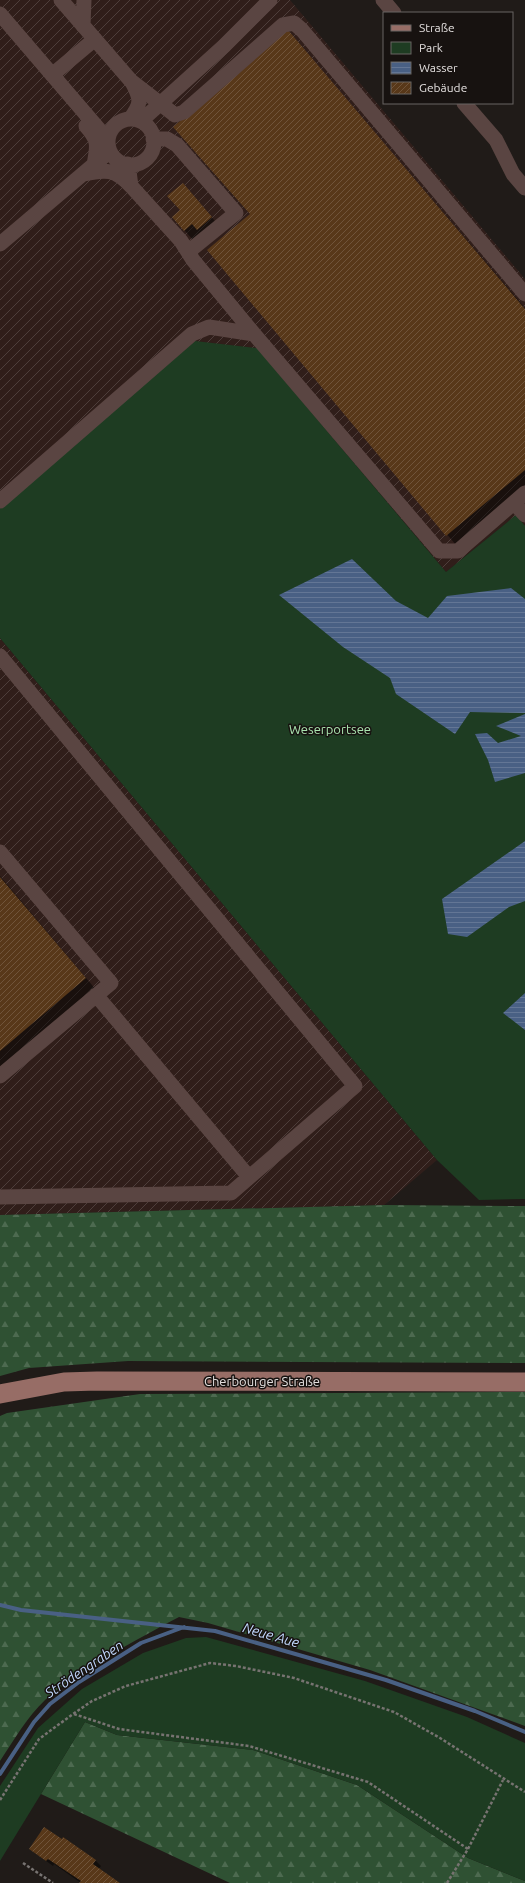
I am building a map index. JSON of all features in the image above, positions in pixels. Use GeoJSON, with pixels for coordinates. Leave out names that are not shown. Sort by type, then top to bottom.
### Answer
{"type":"FeatureCollection","features":[{"type":"Feature","properties":{"kind":"main road","name":"Cherbourger Straße"},"geometry":{"type":"LineString","coordinates":[[0,1394],[64,1382],[97,1381],[525,1382]]}},
{"type":"Feature","properties":{"kind":"lane"},"geometry":{"type":"LineString","coordinates":[[61,0],[131,81],[159,104],[175,114],[184,112],[283,25],[294,23],[302,30],[525,294]]}},
{"type":"Feature","properties":{"kind":"lane"},"geometry":{"type":"LineString","coordinates":[[83,26],[84,0]]}},
{"type":"Feature","properties":{"kind":"lane"},"geometry":{"type":"LineString","coordinates":[[0,244],[88,170],[109,146],[113,128],[118,123],[136,120],[159,104],[224,46],[270,0]]}},
{"type":"Feature","properties":{"kind":"lane"},"geometry":{"type":"LineString","coordinates":[[383,0],[393,12]]}},
{"type":"Feature","properties":{"kind":"lane"},"geometry":{"type":"LineString","coordinates":[[0,14],[109,146],[114,158],[128,164],[135,164],[147,158],[151,152],[153,139],[151,132],[136,120]]}},
{"type":"Feature","properties":{"kind":"lane"},"geometry":{"type":"LineString","coordinates":[[56,80],[95,39]]}},
{"type":"Feature","properties":{"kind":"lane"},"geometry":{"type":"LineString","coordinates":[[56,80],[69,107],[95,136],[97,148],[88,170]]}},
{"type":"Feature","properties":{"kind":"lane"},"geometry":{"type":"LineString","coordinates":[[131,81],[139,97],[139,107],[136,120]]}},
{"type":"Feature","properties":{"kind":"lane"},"geometry":{"type":"LineString","coordinates":[[465,104],[496,140],[513,174],[525,188]]}},
{"type":"Feature","properties":{"kind":"lane"},"geometry":{"type":"LineString","coordinates":[[153,139],[167,138],[177,145],[236,213],[188,252]]}},
{"type":"Feature","properties":{"kind":"lane"},"geometry":{"type":"LineString","coordinates":[[128,164],[131,186]]}},
{"type":"Feature","properties":{"kind":"lane"},"geometry":{"type":"LineString","coordinates":[[88,170],[103,170],[121,175],[182,241],[188,252],[254,334],[439,551],[458,551],[520,498],[525,515]]}},
{"type":"Feature","properties":{"kind":"lane"},"geometry":{"type":"LineString","coordinates":[[0,501],[192,334],[209,327],[254,334]]}},
{"type":"Feature","properties":{"kind":"lane"},"geometry":{"type":"LineString","coordinates":[[0,656],[355,1086],[230,1193],[0,1198]]}},
{"type":"Feature","properties":{"kind":"lane"},"geometry":{"type":"LineString","coordinates":[[0,852],[111,983],[0,1076]]}},
{"type":"Feature","properties":{"kind":"lane"},"geometry":{"type":"LineString","coordinates":[[96,995],[249,1177]]}},
{"type":"Feature","properties":{"kind":"path"},"geometry":{"type":"LineString","coordinates":[[0,1800],[39,1739],[92,1701],[126,1686],[210,1663],[236,1666],[294,1678],[394,1712],[440,1738],[503,1780],[525,1792]]}},
{"type":"Feature","properties":{"kind":"path"},"geometry":{"type":"LineString","coordinates":[[73,1714],[119,1729],[249,1746],[368,1782],[468,1849]]}},
{"type":"Feature","properties":{"kind":"path"},"geometry":{"type":"LineString","coordinates":[[447,1883],[468,1849],[503,1780]]}},
{"type":"Feature","properties":{"kind":"path"},"geometry":{"type":"LineString","coordinates":[[22,1863],[52,1883]]}},
{"type":"Feature","properties":{"kind":"shaded area"},"geometry":{"type":"Polygon","coordinates":[[[0,0],[290,0],[525,279],[525,526],[516,515],[446,572],[257,348],[0,507],[0,0]]]}},
{"type":"Feature","properties":{"kind":"shaded area"},"geometry":{"type":"Polygon","coordinates":[[[0,638],[437,1160],[384,1205],[0,1215],[0,638]]]}},
{"type":"Feature","properties":{"kind":"green space","name":"Weserportsee"},"geometry":{"type":"Polygon","coordinates":[[[195,341],[257,348],[446,572],[516,515],[525,526],[525,1199],[479,1200],[437,1160],[0,638],[0,507],[195,341]]]}},
{"type":"Feature","properties":{"kind":"green space"},"geometry":{"type":"Polygon","coordinates":[[[384,1205],[525,1206],[525,1363],[128,1361],[29,1368],[0,1376],[0,1215],[384,1205]]]}},
{"type":"Feature","properties":{"kind":"green space"},"geometry":{"type":"Polygon","coordinates":[[[525,1392],[525,1726],[370,1670],[208,1623],[179,1617],[92,1666],[45,1700],[32,1714],[0,1761],[0,1416],[7,1413],[140,1394],[525,1392]]]}},
{"type":"Feature","properties":{"kind":"green space"},"geometry":{"type":"Polygon","coordinates":[[[206,1637],[365,1681],[467,1717],[525,1743],[525,1881],[468,1858],[357,1785],[253,1750],[117,1735],[85,1722],[0,1861],[0,1786],[38,1728],[82,1689],[143,1653],[186,1638],[206,1637]]]}},
{"type":"Feature","properties":{"kind":"green space"},"geometry":{"type":"Polygon","coordinates":[[[85,1722],[117,1735],[253,1750],[357,1785],[468,1858],[525,1881],[525,1883],[230,1883],[41,1794],[85,1722]]]}},
{"type":"Feature","properties":{"kind":"water","name":"Weserportsee"},"geometry":{"type":"Polygon","coordinates":[[[352,559],[396,601],[428,618],[447,596],[511,588],[525,599],[525,713],[470,712],[455,734],[396,694],[390,678],[343,647],[279,595],[352,559]]]}},
{"type":"Feature","properties":{"kind":"water"},"geometry":{"type":"Polygon","coordinates":[[[525,714],[525,773],[495,782],[488,760],[475,734],[487,733],[498,743],[521,736],[496,726],[525,714]]]}},
{"type":"Feature","properties":{"kind":"water"},"geometry":{"type":"Polygon","coordinates":[[[525,841],[525,901],[509,907],[467,937],[448,934],[442,899],[525,841]]]}},
{"type":"Feature","properties":{"kind":"water"},"geometry":{"type":"Polygon","coordinates":[[[525,993],[525,1030],[503,1013],[525,993]]]}},
{"type":"Feature","properties":{"kind":"building"},"geometry":{"type":"Polygon","coordinates":[[[288,30],[525,309],[525,470],[446,536],[207,250],[250,214],[173,127],[288,30]]]}},
{"type":"Feature","properties":{"kind":"building"},"geometry":{"type":"Polygon","coordinates":[[[183,183],[212,217],[197,230],[192,224],[184,231],[172,217],[180,210],[167,196],[183,183]]]}},
{"type":"Feature","properties":{"kind":"building"},"geometry":{"type":"Polygon","coordinates":[[[0,877],[86,978],[0,1051],[0,877]]]}},
{"type":"Feature","properties":{"kind":"building"},"geometry":{"type":"Polygon","coordinates":[[[44,1827],[62,1839],[63,1837],[96,1860],[93,1864],[120,1883],[79,1883],[81,1881],[48,1859],[46,1861],[29,1849],[44,1827]]]}},
{"type":"Feature","properties":{"kind":"waterway","name":"Neue Aue"},"geometry":{"type":"LineString","coordinates":[[0,1605],[21,1610],[215,1631],[386,1680],[475,1711],[525,1732]]}},
{"type":"Feature","properties":{"kind":"waterway","name":"Strödengraben"},"geometry":{"type":"LineString","coordinates":[[0,1774],[34,1722],[50,1704],[79,1682],[141,1643],[184,1627]]}}]}
